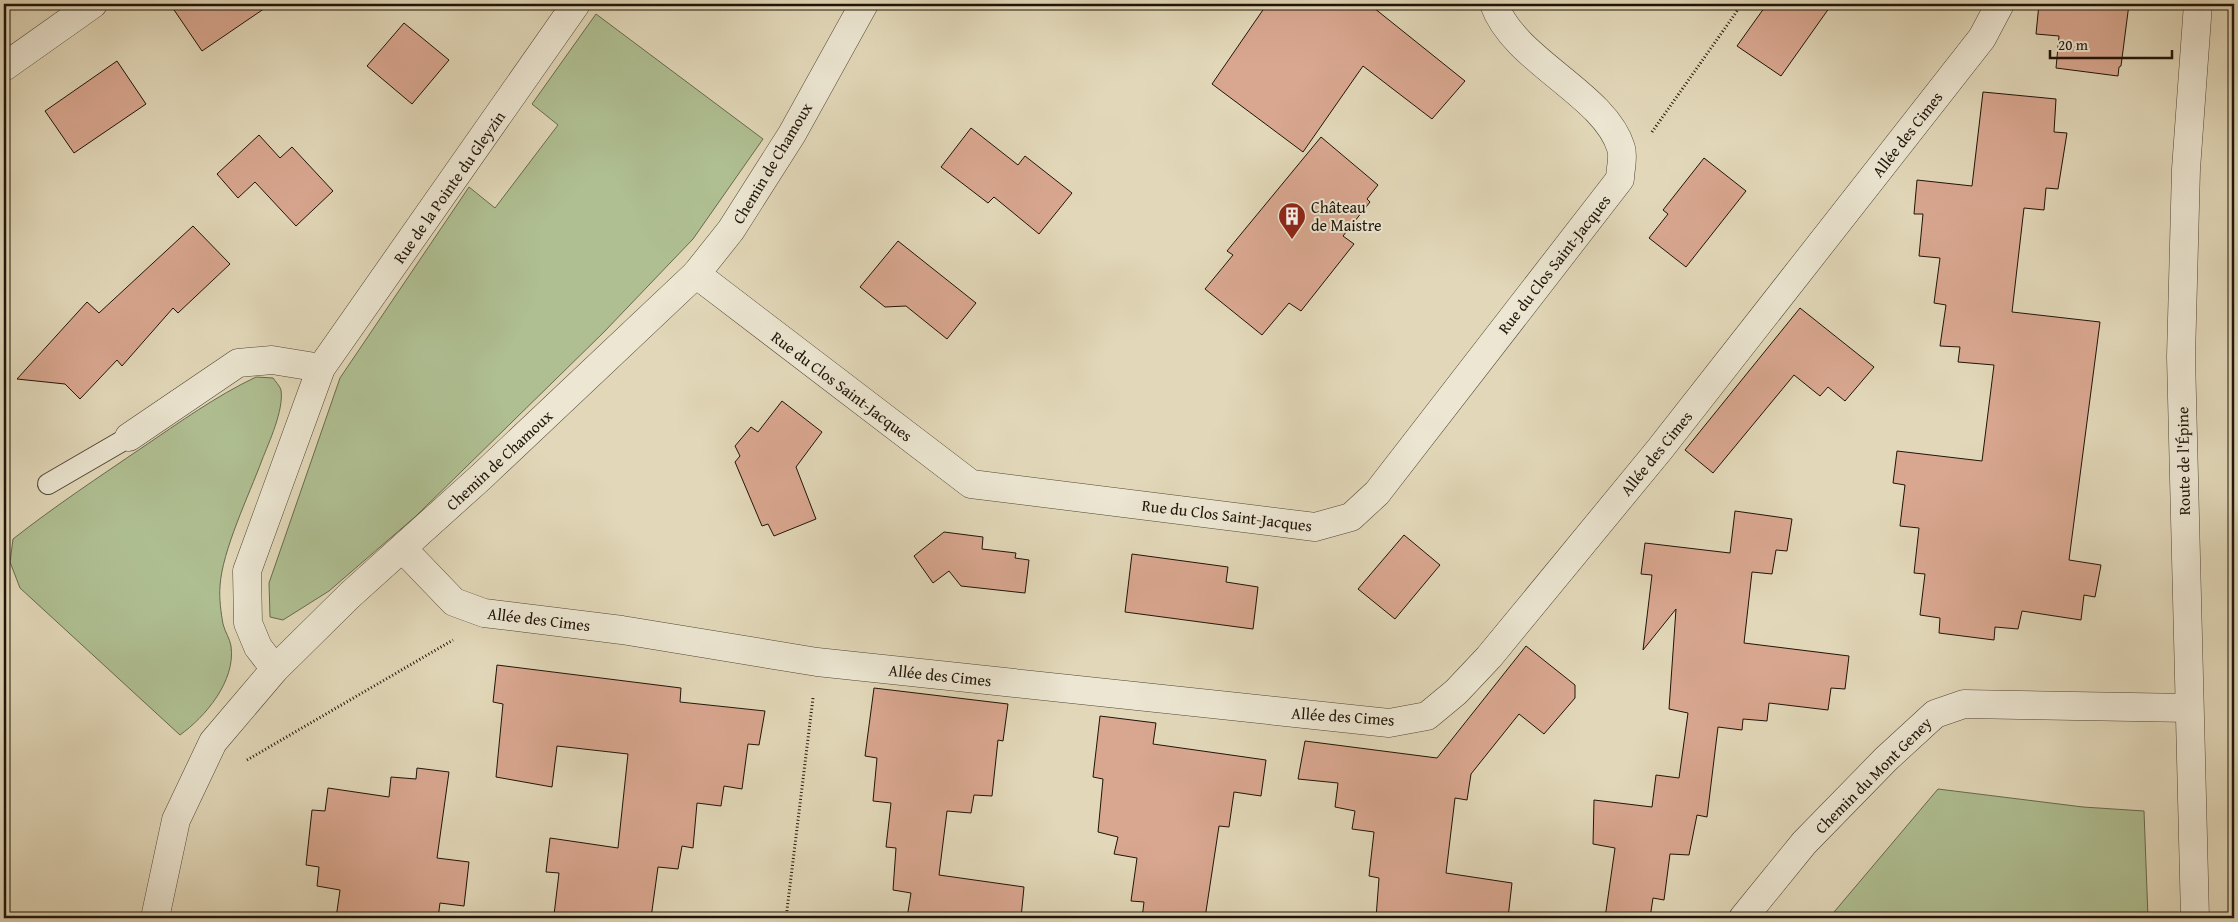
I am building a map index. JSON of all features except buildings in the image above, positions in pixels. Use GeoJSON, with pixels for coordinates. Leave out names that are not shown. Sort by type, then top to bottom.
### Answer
{"type":"FeatureCollection","features":[{"type":"Feature","properties":{"kind":"street"},"geometry":{"type":"LineString","coordinates":[[4,67],[93,4]]}},
{"type":"Feature","properties":{"kind":"street","name":"Rue de la Pointe du Gleyzin"},"geometry":{"type":"LineString","coordinates":[[275,669],[258,646],[248,623],[247,571],[321,368],[576,4]]}},
{"type":"Feature","properties":{"kind":"street","name":"Chemin de Chamoux"},"geometry":{"type":"LineString","coordinates":[[155,918],[176,820],[213,742],[275,669],[350,595],[403,549],[696,274],[730,230],[792,134],[864,4]]}},
{"type":"Feature","properties":{"kind":"street","name":"Rue du Clos Saint-Jacques"},"geometry":{"type":"LineString","coordinates":[[696,274],[971,484],[1315,527],[1351,517],[1376,493],[1620,179],[1622,150],[1609,123],[1530,52],[1498,15],[1494,4]]}},
{"type":"Feature","properties":{"kind":"street","name":"Allée des Cimes"},"geometry":{"type":"LineString","coordinates":[[403,549],[454,602],[484,613],[622,630],[817,662],[1389,723],[1426,716],[1456,692],[1489,657],[1660,450],[1982,38],[2000,4]]}},
{"type":"Feature","properties":{"kind":"street","name":"Route de l'Épine"},"geometry":{"type":"LineString","coordinates":[[2194,918],[2181,357],[2186,169],[2198,4]]}},
{"type":"Feature","properties":{"kind":"street"},"geometry":{"type":"LineString","coordinates":[[129,437],[238,363],[272,360],[321,368]]}},
{"type":"Feature","properties":{"kind":"street","name":"Chemin du Mont Geney"},"geometry":{"type":"LineString","coordinates":[[1743,918],[1804,843],[1886,760],[1935,714],[1964,704],[2189,708]]}},
{"type":"Feature","properties":{"kind":"lane"},"geometry":{"type":"LineString","coordinates":[[48,484],[129,437]]}},
{"type":"Feature","properties":{"kind":"path"},"geometry":{"type":"LineString","coordinates":[[1620,179],[1742,4]]}},
{"type":"Feature","properties":{"kind":"path"},"geometry":{"type":"LineString","coordinates":[[213,742],[246,760],[456,638],[484,613]]}},
{"type":"Feature","properties":{"kind":"path"},"geometry":{"type":"LineString","coordinates":[[786,918],[817,662]]}},
{"type":"Feature","properties":{"kind":"green space"},"geometry":{"type":"Polygon","coordinates":[[[596,14],[763,139],[693,239],[604,332],[416,516],[329,591],[283,620],[270,617],[269,583],[340,378],[469,187],[495,208],[558,125],[532,104],[596,14]]]}},
{"type":"Feature","properties":{"kind":"green space"},"geometry":{"type":"Polygon","coordinates":[[[256,377],[273,378],[281,390],[281,398],[275,426],[237,523],[222,572],[221,610],[223,624],[231,646],[229,672],[217,697],[199,718],[180,735],[20,588],[10,562],[13,539],[77,492],[184,419],[227,392],[256,377]]]}},
{"type":"Feature","properties":{"kind":"green space"},"geometry":{"type":"Polygon","coordinates":[[[1938,789],[2083,807],[2144,811],[2148,918],[1829,918],[1938,789]]]}},
{"type":"Feature","properties":{"kind":"place","name":"Château de Maistre"},"geometry":{"type":"Point","coordinates":[1292,240]}}]}
